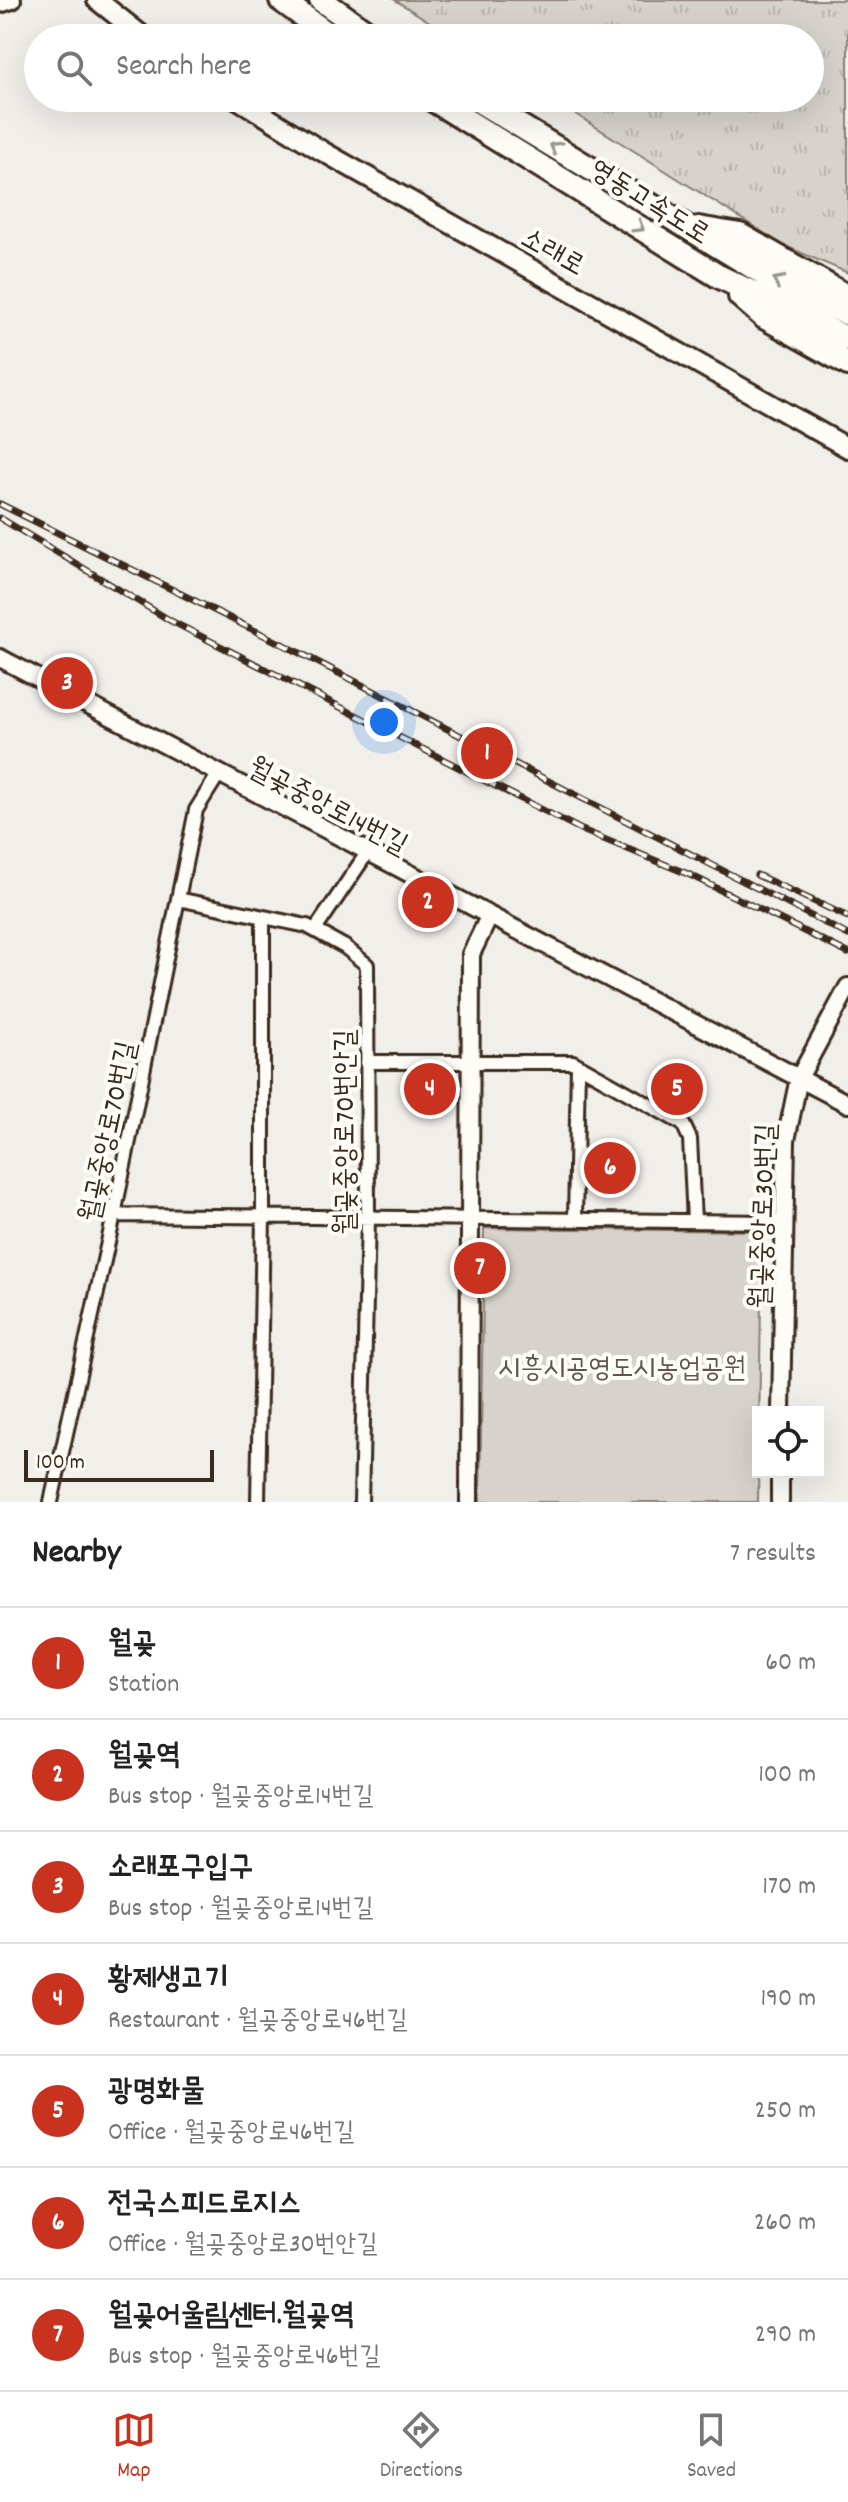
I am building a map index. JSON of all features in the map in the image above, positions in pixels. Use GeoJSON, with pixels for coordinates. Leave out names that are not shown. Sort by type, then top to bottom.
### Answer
{"type":"FeatureCollection","features":[{"type":"Feature","properties":{"kind":"highway"},"geometry":{"type":"LineString","coordinates":[[281,0],[314,24]]}},
{"type":"Feature","properties":{"kind":"highway"},"geometry":{"type":"LineString","coordinates":[[321,0],[355,24]]}},
{"type":"Feature","properties":{"kind":"highway","name":"영동고속도로"},"geometry":{"type":"LineString","coordinates":[[453,112],[718,276],[848,339]]}},
{"type":"Feature","properties":{"kind":"highway","name":"영동고속도로"},"geometry":{"type":"LineString","coordinates":[[497,112],[779,283],[848,314]]}},
{"type":"Feature","properties":{"kind":"highway"},"geometry":{"type":"LineString","coordinates":[[686,226],[740,235],[848,297]]}},
{"type":"Feature","properties":{"kind":"highway"},"geometry":{"type":"LineString","coordinates":[[718,276],[764,317],[848,364]]}},
{"type":"Feature","properties":{"kind":"main road"},"geometry":{"type":"LineString","coordinates":[[97,0],[127,24]]}},
{"type":"Feature","properties":{"kind":"main road","name":"소래로"},"geometry":{"type":"LineString","coordinates":[[259,112],[322,151],[848,448]]}},
{"type":"Feature","properties":{"kind":"street"},"geometry":{"type":"LineString","coordinates":[[0,4],[12,0]]}},
{"type":"Feature","properties":{"kind":"street","name":"월곶중앙로14번길"},"geometry":{"type":"LineString","coordinates":[[0,658],[848,1104]]}},
{"type":"Feature","properties":{"kind":"street","name":"월곶중앙로70번길"},"geometry":{"type":"LineString","coordinates":[[51,1502],[114,1215],[196,810],[218,775]]}},
{"type":"Feature","properties":{"kind":"street"},"geometry":{"type":"LineString","coordinates":[[315,930],[367,853]]}},
{"type":"Feature","properties":{"kind":"street","name":"월곶중앙로70번안길"},"geometry":{"type":"LineString","coordinates":[[178,899],[307,926],[345,947],[367,965],[368,1218],[361,1502]]}},
{"type":"Feature","properties":{"kind":"street"},"geometry":{"type":"LineString","coordinates":[[469,1502],[471,954],[489,917]]}},
{"type":"Feature","properties":{"kind":"street"},"geometry":{"type":"LineString","coordinates":[[258,1502],[263,1217],[263,918]]}},
{"type":"Feature","properties":{"kind":"street","name":"월곶중앙로30번길"},"geometry":{"type":"LineString","coordinates":[[781,1406],[786,1140],[799,1078],[848,987]]}},
{"type":"Feature","properties":{"kind":"street"},"geometry":{"type":"LineString","coordinates":[[367,1062],[573,1062],[683,1124],[690,1139],[694,1221]]}},
{"type":"Feature","properties":{"kind":"street"},"geometry":{"type":"LineString","coordinates":[[575,1219],[578,1065]]}},
{"type":"Feature","properties":{"kind":"street"},"geometry":{"type":"LineString","coordinates":[[114,1215],[784,1222]]}},
{"type":"Feature","properties":{"kind":"street"},"geometry":{"type":"LineString","coordinates":[[780,1478],[780,1502]]}},
{"type":"Feature","properties":{"kind":"green space"},"geometry":{"type":"Polygon","coordinates":[[[395,0],[848,0],[848,273],[783,245],[572,112],[824,112],[824,24],[433,24],[395,0]]]}},
{"type":"Feature","properties":{"kind":"green space","name":"시흥시공영도시농업공원"},"geometry":{"type":"Polygon","coordinates":[[[484,1228],[762,1231],[759,1406],[752,1406],[752,1478],[758,1478],[758,1502],[480,1502],[484,1228]]]}},
{"type":"Feature","properties":{"kind":"railway"},"geometry":{"type":"LineString","coordinates":[[0,504],[294,650],[848,935]]}},
{"type":"Feature","properties":{"kind":"railway"},"geometry":{"type":"LineString","coordinates":[[0,518],[171,621],[582,830],[688,874],[848,953]]}},
{"type":"Feature","properties":{"kind":"railway"},"geometry":{"type":"LineString","coordinates":[[757,875],[848,917]]}},
{"type":"Feature","properties":{"kind":"place","name":"소래포구입구"},"geometry":{"type":"Point","coordinates":[67,683]}},
{"type":"Feature","properties":{"kind":"place","name":"월곶"},"geometry":{"type":"Point","coordinates":[487,753]}},
{"type":"Feature","properties":{"kind":"place","name":"월곶역"},"geometry":{"type":"Point","coordinates":[428,902]}},
{"type":"Feature","properties":{"kind":"place","name":"황제생고기"},"geometry":{"type":"Point","coordinates":[430,1089]}},
{"type":"Feature","properties":{"kind":"place","name":"광명화물"},"geometry":{"type":"Point","coordinates":[677,1089]}},
{"type":"Feature","properties":{"kind":"place","name":"전국스피드로지스"},"geometry":{"type":"Point","coordinates":[610,1168]}},
{"type":"Feature","properties":{"kind":"place","name":"월곶어울림센터.월곶역"},"geometry":{"type":"Point","coordinates":[480,1268]}}]}
